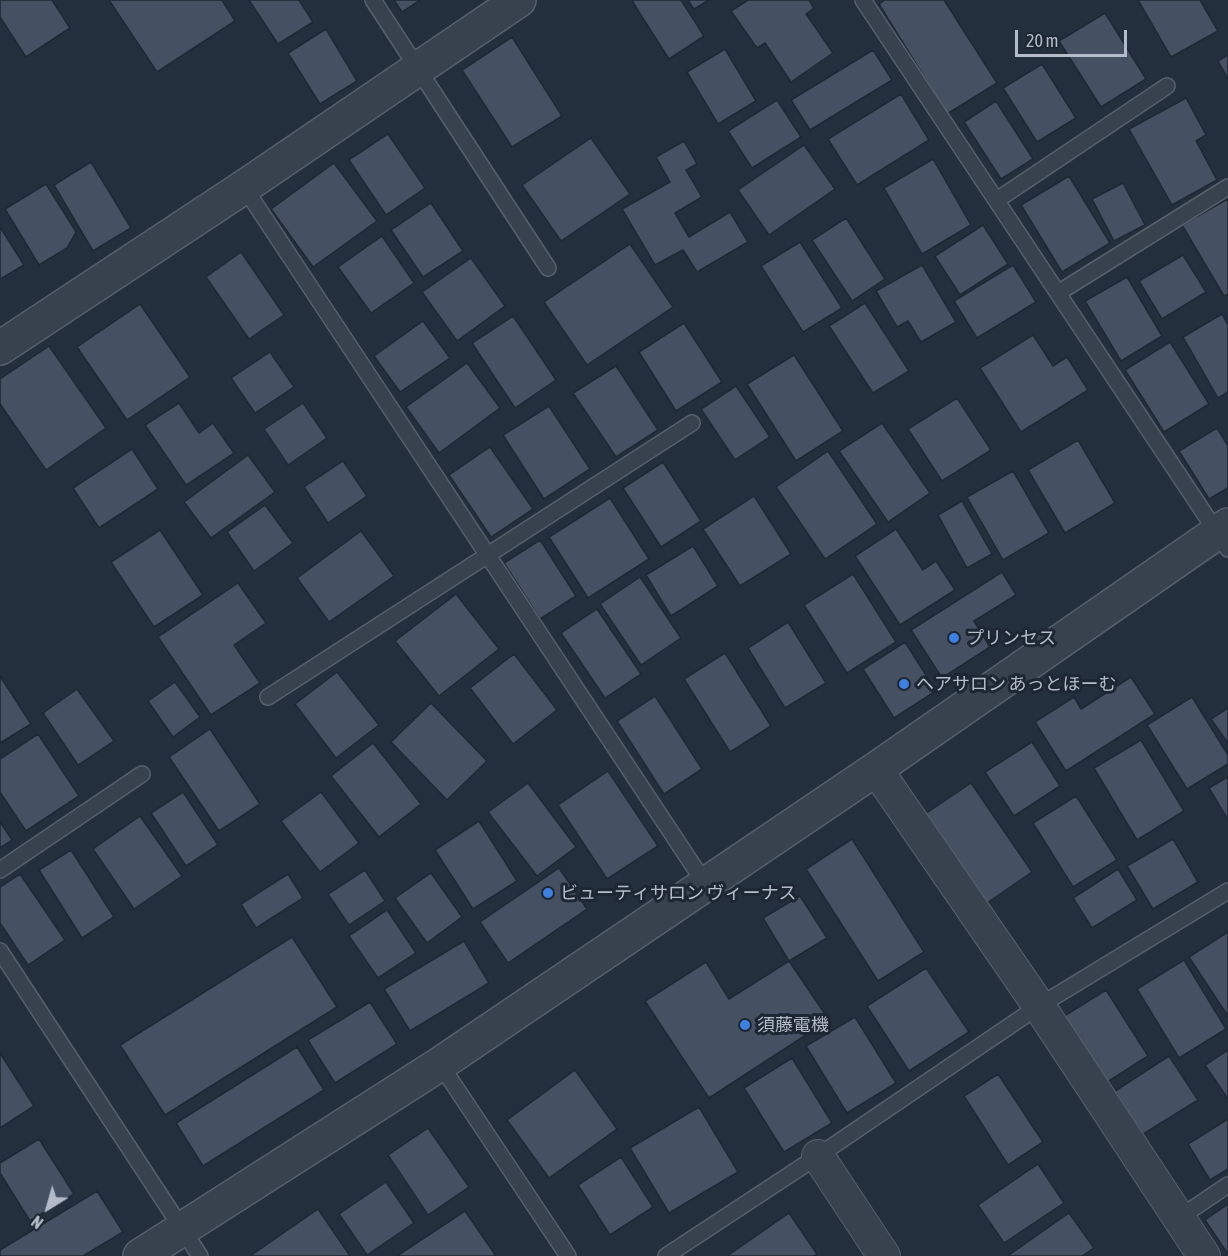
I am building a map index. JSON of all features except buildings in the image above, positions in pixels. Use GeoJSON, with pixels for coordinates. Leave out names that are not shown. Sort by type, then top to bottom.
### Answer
{"type":"FeatureCollection","features":[{"type":"Feature","properties":{"kind":"street"},"geometry":{"type":"LineString","coordinates":[[0,348],[244,187],[417,67],[519,0]]}},
{"type":"Feature","properties":{"kind":"street"},"geometry":{"type":"LineString","coordinates":[[140,1256],[440,1064],[1224,535]]}},
{"type":"Feature","properties":{"kind":"street"},"geometry":{"type":"LineString","coordinates":[[876,769],[1038,1006],[1204,1256]]}},
{"type":"Feature","properties":{"kind":"street"},"geometry":{"type":"LineString","coordinates":[[818,1156],[884,1256]]}},
{"type":"Feature","properties":{"kind":"lane"},"geometry":{"type":"LineString","coordinates":[[373,0],[548,268]]}},
{"type":"Feature","properties":{"kind":"lane"},"geometry":{"type":"LineString","coordinates":[[863,0],[1058,293],[1224,535]]}},
{"type":"Feature","properties":{"kind":"lane"},"geometry":{"type":"LineString","coordinates":[[997,200],[1167,86]]}},
{"type":"Feature","properties":{"kind":"lane"},"geometry":{"type":"LineString","coordinates":[[244,187],[706,885]]}},
{"type":"Feature","properties":{"kind":"lane"},"geometry":{"type":"LineString","coordinates":[[1058,293],[1228,188]]}},
{"type":"Feature","properties":{"kind":"lane"},"geometry":{"type":"LineString","coordinates":[[268,697],[692,423]]}},
{"type":"Feature","properties":{"kind":"lane"},"geometry":{"type":"LineString","coordinates":[[0,870],[142,774]]}},
{"type":"Feature","properties":{"kind":"lane"},"geometry":{"type":"LineString","coordinates":[[666,1256],[1038,1006],[1228,891]]}},
{"type":"Feature","properties":{"kind":"lane"},"geometry":{"type":"LineString","coordinates":[[0,951],[200,1256]]}},
{"type":"Feature","properties":{"kind":"lane"},"geometry":{"type":"LineString","coordinates":[[440,1064],[568,1256]]}},
{"type":"Feature","properties":{"kind":"lane"},"geometry":{"type":"LineString","coordinates":[[1179,1218],[1228,1185]]}},
{"type":"Feature","properties":{"kind":"place","name":"プリンセス"},"geometry":{"type":"Point","coordinates":[954,638]}},
{"type":"Feature","properties":{"kind":"place","name":"ヘアサロン あっとほーむ"},"geometry":{"type":"Point","coordinates":[904,684]}},
{"type":"Feature","properties":{"kind":"place","name":"ビューティサロン ヴィーナス"},"geometry":{"type":"Point","coordinates":[548,893]}},
{"type":"Feature","properties":{"kind":"place","name":"須藤電機"},"geometry":{"type":"Point","coordinates":[745,1025]}}]}
